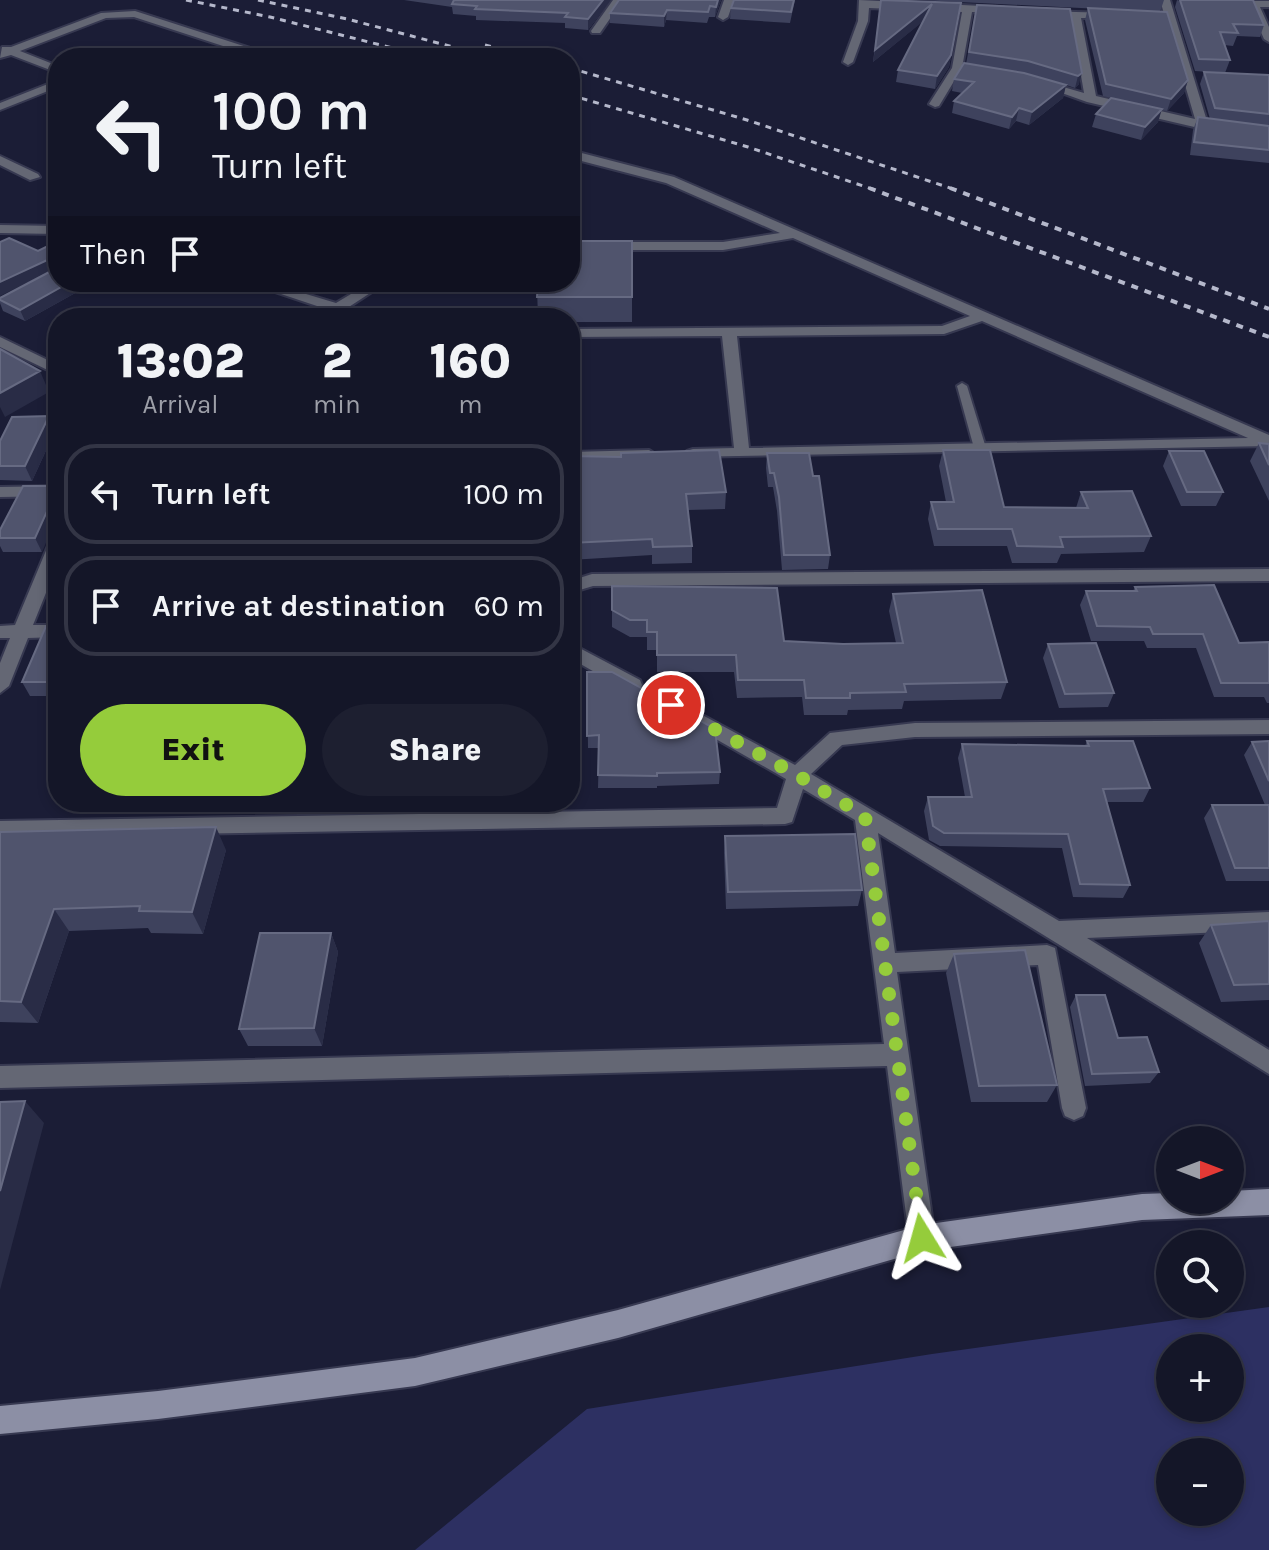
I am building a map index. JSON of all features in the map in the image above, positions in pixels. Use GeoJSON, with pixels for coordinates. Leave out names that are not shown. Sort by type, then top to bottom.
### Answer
{"type":"FeatureCollection","features":[{"type":"Feature","properties":{"kind":"street"},"geometry":{"type":"LineString","coordinates":[[596,31],[618,0]]}},
{"type":"Feature","properties":{"kind":"street"},"geometry":{"type":"LineString","coordinates":[[723,17],[729,0]]}},
{"type":"Feature","properties":{"kind":"street"},"geometry":{"type":"LineString","coordinates":[[864,3],[881,0]]}},
{"type":"Feature","properties":{"kind":"street"},"geometry":{"type":"LineString","coordinates":[[1180,1],[1165,0],[1203,126]]}},
{"type":"Feature","properties":{"kind":"street"},"geometry":{"type":"LineString","coordinates":[[1209,2],[1269,4]]}},
{"type":"Feature","properties":{"kind":"street"},"geometry":{"type":"LineString","coordinates":[[864,3],[1014,11]]}},
{"type":"Feature","properties":{"kind":"street"},"geometry":{"type":"LineString","coordinates":[[848,62],[863,21],[864,3]]}},
{"type":"Feature","properties":{"kind":"street"},"geometry":{"type":"LineString","coordinates":[[1254,4],[1269,39]]}},
{"type":"Feature","properties":{"kind":"street"},"geometry":{"type":"LineString","coordinates":[[935,104],[957,68],[968,8]]}},
{"type":"Feature","properties":{"kind":"street"},"geometry":{"type":"LineString","coordinates":[[1029,12],[1123,16]]}},
{"type":"Feature","properties":{"kind":"street"},"geometry":{"type":"LineString","coordinates":[[3,51],[105,15],[135,14],[240,48]]}},
{"type":"Feature","properties":{"kind":"street"},"geometry":{"type":"LineString","coordinates":[[1075,14],[1091,100]]}},
{"type":"Feature","properties":{"kind":"street"},"geometry":{"type":"LineString","coordinates":[[1155,18],[1170,18]]}},
{"type":"Feature","properties":{"kind":"street"},"geometry":{"type":"LineString","coordinates":[[3,51],[48,67]]}},
{"type":"Feature","properties":{"kind":"street"},"geometry":{"type":"LineString","coordinates":[[957,68],[970,70]]}},
{"type":"Feature","properties":{"kind":"street"},"geometry":{"type":"LineString","coordinates":[[1188,77],[1202,78]]}},
{"type":"Feature","properties":{"kind":"street"},"geometry":{"type":"LineString","coordinates":[[1024,79],[1091,100],[1203,126],[1269,133]]}},
{"type":"Feature","properties":{"kind":"street"},"geometry":{"type":"LineString","coordinates":[[0,107],[48,87]]}},
{"type":"Feature","properties":{"kind":"street"},"geometry":{"type":"LineString","coordinates":[[0,160],[34,177]]}},
{"type":"Feature","properties":{"kind":"street"},"geometry":{"type":"LineString","coordinates":[[580,161],[670,180],[1269,442]]}},
{"type":"Feature","properties":{"kind":"street"},"geometry":{"type":"LineString","coordinates":[[0,229],[48,230]]}},
{"type":"Feature","properties":{"kind":"street"},"geometry":{"type":"LineString","coordinates":[[580,246],[723,246],[794,234]]}},
{"type":"Feature","properties":{"kind":"street"},"geometry":{"type":"LineString","coordinates":[[285,292],[337,308],[363,292]]}},
{"type":"Feature","properties":{"kind":"street"},"geometry":{"type":"LineString","coordinates":[[580,333],[944,330],[982,316]]}},
{"type":"Feature","properties":{"kind":"street"},"geometry":{"type":"LineString","coordinates":[[729,332],[742,453]]}},
{"type":"Feature","properties":{"kind":"street"},"geometry":{"type":"LineString","coordinates":[[0,341],[48,366]]}},
{"type":"Feature","properties":{"kind":"street"},"geometry":{"type":"LineString","coordinates":[[580,457],[1269,442]]}},
{"type":"Feature","properties":{"kind":"street"},"geometry":{"type":"LineString","coordinates":[[0,492],[48,491]]}},
{"type":"Feature","properties":{"kind":"street"},"geometry":{"type":"LineString","coordinates":[[0,686],[48,566]]}},
{"type":"Feature","properties":{"kind":"street"},"geometry":{"type":"LineString","coordinates":[[580,584],[592,580],[1269,575]]}},
{"type":"Feature","properties":{"kind":"street"},"geometry":{"type":"LineString","coordinates":[[0,632],[48,631]]}},
{"type":"Feature","properties":{"kind":"street"},"geometry":{"type":"LineString","coordinates":[[580,656],[650,694]]}},
{"type":"Feature","properties":{"kind":"street"},"geometry":{"type":"LineString","coordinates":[[677,709],[797,775],[1057,930],[1269,1063]]}},
{"type":"Feature","properties":{"kind":"street"},"geometry":{"type":"LineString","coordinates":[[0,829],[785,816],[797,775],[837,738],[915,730],[1269,727]]}},
{"type":"Feature","properties":{"kind":"street"},"geometry":{"type":"LineString","coordinates":[[865,816],[922,1238]]}},
{"type":"Feature","properties":{"kind":"street"},"geometry":{"type":"LineString","coordinates":[[1057,930],[1269,921]]}},
{"type":"Feature","properties":{"kind":"street"},"geometry":{"type":"LineString","coordinates":[[1057,930],[1047,955],[1074,1108]]}},
{"type":"Feature","properties":{"kind":"street"},"geometry":{"type":"LineString","coordinates":[[885,963],[1047,955]]}},
{"type":"Feature","properties":{"kind":"street"},"geometry":{"type":"LineString","coordinates":[[0,1077],[898,1055]]}},
{"type":"Feature","properties":{"kind":"street"},"geometry":{"type":"LineString","coordinates":[[0,1420],[158,1405],[415,1372],[618,1324],[922,1238],[1142,1207],[1269,1202]]}},
{"type":"Feature","properties":{"kind":"lane"},"geometry":{"type":"LineString","coordinates":[[962,386],[980,448]]}},
{"type":"Feature","properties":{"kind":"shaded area"},"geometry":{"type":"Polygon","coordinates":[[[1269,1307],[1269,1550],[415,1550],[587,1409],[932,1354],[1190,1318],[1244,1318],[1244,1310],[1269,1307]]]}},
{"type":"Feature","properties":{"kind":"building"},"geometry":{"type":"Polygon","coordinates":[[[454,0],[603,0],[588,19],[565,17],[568,13],[475,9],[477,6],[452,4],[454,0]]]}},
{"type":"Feature","properties":{"kind":"building"},"geometry":{"type":"Polygon","coordinates":[[[619,0],[718,0],[716,7],[710,6],[708,12],[667,10],[664,16],[610,13],[619,0]]]}},
{"type":"Feature","properties":{"kind":"building"},"geometry":{"type":"Polygon","coordinates":[[[734,0],[794,0],[791,12],[731,8],[734,0]]]}},
{"type":"Feature","properties":{"kind":"building"},"geometry":{"type":"Polygon","coordinates":[[[881,0],[961,3],[951,55],[937,76],[898,70],[932,4],[875,50],[881,0]]]}},
{"type":"Feature","properties":{"kind":"building"},"geometry":{"type":"Polygon","coordinates":[[[1180,0],[1253,0],[1264,25],[1233,24],[1238,33],[1220,32],[1230,60],[1199,59],[1180,0]]]}},
{"type":"Feature","properties":{"kind":"building"},"geometry":{"type":"Polygon","coordinates":[[[977,5],[1070,9],[1082,73],[1078,76],[1028,61],[969,52],[977,5]]]}},
{"type":"Feature","properties":{"kind":"building"},"geometry":{"type":"Polygon","coordinates":[[[1088,8],[1167,12],[1188,80],[1171,99],[1106,84],[1088,8]]]}},
{"type":"Feature","properties":{"kind":"building"},"geometry":{"type":"Polygon","coordinates":[[[964,63],[1024,73],[1066,85],[1032,112],[1019,108],[1012,117],[954,101],[974,82],[954,79],[964,63]]]}},
{"type":"Feature","properties":{"kind":"building"},"geometry":{"type":"Polygon","coordinates":[[[1204,72],[1269,75],[1269,114],[1215,108],[1204,72]]]}},
{"type":"Feature","properties":{"kind":"building"},"geometry":{"type":"Polygon","coordinates":[[[1111,98],[1162,109],[1145,127],[1096,114],[1111,98]]]}},
{"type":"Feature","properties":{"kind":"building"},"geometry":{"type":"Polygon","coordinates":[[[1198,117],[1269,126],[1269,150],[1194,142],[1198,117]]]}},
{"type":"Feature","properties":{"kind":"building"},"geometry":{"type":"Polygon","coordinates":[[[9,238],[38,251],[48,246],[48,260],[0,282],[0,242],[9,238]]]}},
{"type":"Feature","properties":{"kind":"building"},"geometry":{"type":"Polygon","coordinates":[[[580,241],[632,241],[632,297],[537,297],[537,292],[580,292],[580,241]]]}},
{"type":"Feature","properties":{"kind":"building"},"geometry":{"type":"Polygon","coordinates":[[[48,273],[48,292],[52,292],[20,310],[0,298],[48,273]]]}},
{"type":"Feature","properties":{"kind":"building"},"geometry":{"type":"Polygon","coordinates":[[[0,349],[40,371],[0,393],[0,349]]]}},
{"type":"Feature","properties":{"kind":"building"},"geometry":{"type":"Polygon","coordinates":[[[48,416],[25,466],[0,466],[0,441],[12,417],[48,416]]]}},
{"type":"Feature","properties":{"kind":"building"},"geometry":{"type":"Polygon","coordinates":[[[1259,443],[1269,444],[1269,465],[1259,443]]]}},
{"type":"Feature","properties":{"kind":"building"},"geometry":{"type":"Polygon","coordinates":[[[719,450],[726,492],[686,494],[692,546],[653,547],[652,539],[580,543],[580,456],[621,457],[621,453],[719,450]]]}},
{"type":"Feature","properties":{"kind":"building"},"geometry":{"type":"Polygon","coordinates":[[[943,450],[990,450],[1004,507],[1088,508],[1081,492],[1132,491],[1151,536],[1060,537],[1063,547],[1017,546],[1012,529],[938,529],[931,502],[954,502],[943,450]]]}},
{"type":"Feature","properties":{"kind":"building"},"geometry":{"type":"Polygon","coordinates":[[[1169,451],[1204,451],[1223,492],[1187,492],[1169,451]]]}},
{"type":"Feature","properties":{"kind":"building"},"geometry":{"type":"Polygon","coordinates":[[[767,453],[809,453],[813,476],[819,476],[830,555],[784,555],[779,497],[767,453]]]}},
{"type":"Feature","properties":{"kind":"building"},"geometry":{"type":"Polygon","coordinates":[[[23,486],[48,486],[48,509],[35,538],[0,538],[0,530],[23,486]]]}},
{"type":"Feature","properties":{"kind":"building"},"geometry":{"type":"Polygon","coordinates":[[[1214,585],[1239,643],[1269,642],[1269,683],[1221,683],[1203,634],[1153,634],[1150,627],[1097,626],[1086,591],[1137,591],[1135,587],[1214,585]]]}},
{"type":"Feature","properties":{"kind":"building"},"geometry":{"type":"Polygon","coordinates":[[[612,586],[777,588],[784,641],[843,644],[903,643],[893,594],[982,590],[1007,682],[904,684],[906,692],[850,693],[850,698],[806,698],[804,680],[738,680],[736,655],[657,655],[657,632],[647,632],[647,620],[630,620],[612,610],[612,586]]]}},
{"type":"Feature","properties":{"kind":"building"},"geometry":{"type":"Polygon","coordinates":[[[46,626],[48,682],[22,682],[46,626]]]}},
{"type":"Feature","properties":{"kind":"building"},"geometry":{"type":"Polygon","coordinates":[[[1096,643],[1114,693],[1065,694],[1048,644],[1096,643]]]}},
{"type":"Feature","properties":{"kind":"building"},"geometry":{"type":"Polygon","coordinates":[[[587,672],[612,672],[715,729],[720,772],[657,773],[657,776],[598,775],[599,735],[587,736],[587,672]]]}},
{"type":"Feature","properties":{"kind":"building"},"geometry":{"type":"Polygon","coordinates":[[[1087,741],[1133,741],[1150,788],[1103,789],[1130,885],[1080,884],[1068,834],[944,833],[933,826],[928,797],[972,797],[962,744],[1089,746],[1087,741]]]}},
{"type":"Feature","properties":{"kind":"building"},"geometry":{"type":"Polygon","coordinates":[[[1269,741],[1269,781],[1252,742],[1269,741]]]}},
{"type":"Feature","properties":{"kind":"building"},"geometry":{"type":"Polygon","coordinates":[[[1212,805],[1269,805],[1269,868],[1235,868],[1212,805]]]}},
{"type":"Feature","properties":{"kind":"building"},"geometry":{"type":"Polygon","coordinates":[[[216,827],[192,912],[139,911],[140,906],[54,909],[21,1002],[0,1001],[0,832],[216,827]]]}},
{"type":"Feature","properties":{"kind":"building"},"geometry":{"type":"Polygon","coordinates":[[[855,834],[862,890],[728,892],[725,836],[855,834]]]}},
{"type":"Feature","properties":{"kind":"building"},"geometry":{"type":"Polygon","coordinates":[[[1269,921],[1269,984],[1234,985],[1211,925],[1269,921]]]}},
{"type":"Feature","properties":{"kind":"building"},"geometry":{"type":"Polygon","coordinates":[[[260,933],[331,933],[314,1028],[239,1029],[260,933]]]}},
{"type":"Feature","properties":{"kind":"building"},"geometry":{"type":"Polygon","coordinates":[[[1025,950],[1057,1085],[979,1086],[954,954],[1025,950]]]}},
{"type":"Feature","properties":{"kind":"building"},"geometry":{"type":"Polygon","coordinates":[[[1076,995],[1105,995],[1118,1038],[1147,1037],[1159,1072],[1092,1074],[1076,995]]]}},
{"type":"Feature","properties":{"kind":"building"},"geometry":{"type":"Polygon","coordinates":[[[25,1101],[0,1191],[0,1102],[25,1101]]]}},
{"type":"Feature","properties":{"kind":"railway"},"geometry":{"type":"LineString","coordinates":[[186,0],[270,17],[392,48]]}},
{"type":"Feature","properties":{"kind":"railway"},"geometry":{"type":"LineString","coordinates":[[258,0],[457,48]]}},
{"type":"Feature","properties":{"kind":"railway"},"geometry":{"type":"LineString","coordinates":[[485,45],[496,48]]}},
{"type":"Feature","properties":{"kind":"railway"},"geometry":{"type":"LineString","coordinates":[[580,71],[747,120],[956,190]]}},
{"type":"Feature","properties":{"kind":"railway"},"geometry":{"type":"LineString","coordinates":[[580,98],[748,147],[875,190]]}},
{"type":"Feature","properties":{"kind":"railway"},"geometry":{"type":"LineString","coordinates":[[869,188],[1269,337]]}},
{"type":"Feature","properties":{"kind":"railway"},"geometry":{"type":"LineString","coordinates":[[950,188],[1269,309]]}},
{"type":"Feature","properties":{"kind":"route"},"geometry":{"type":"LineString","coordinates":[[671,705],[865,816],[922,1238]]}}]}
